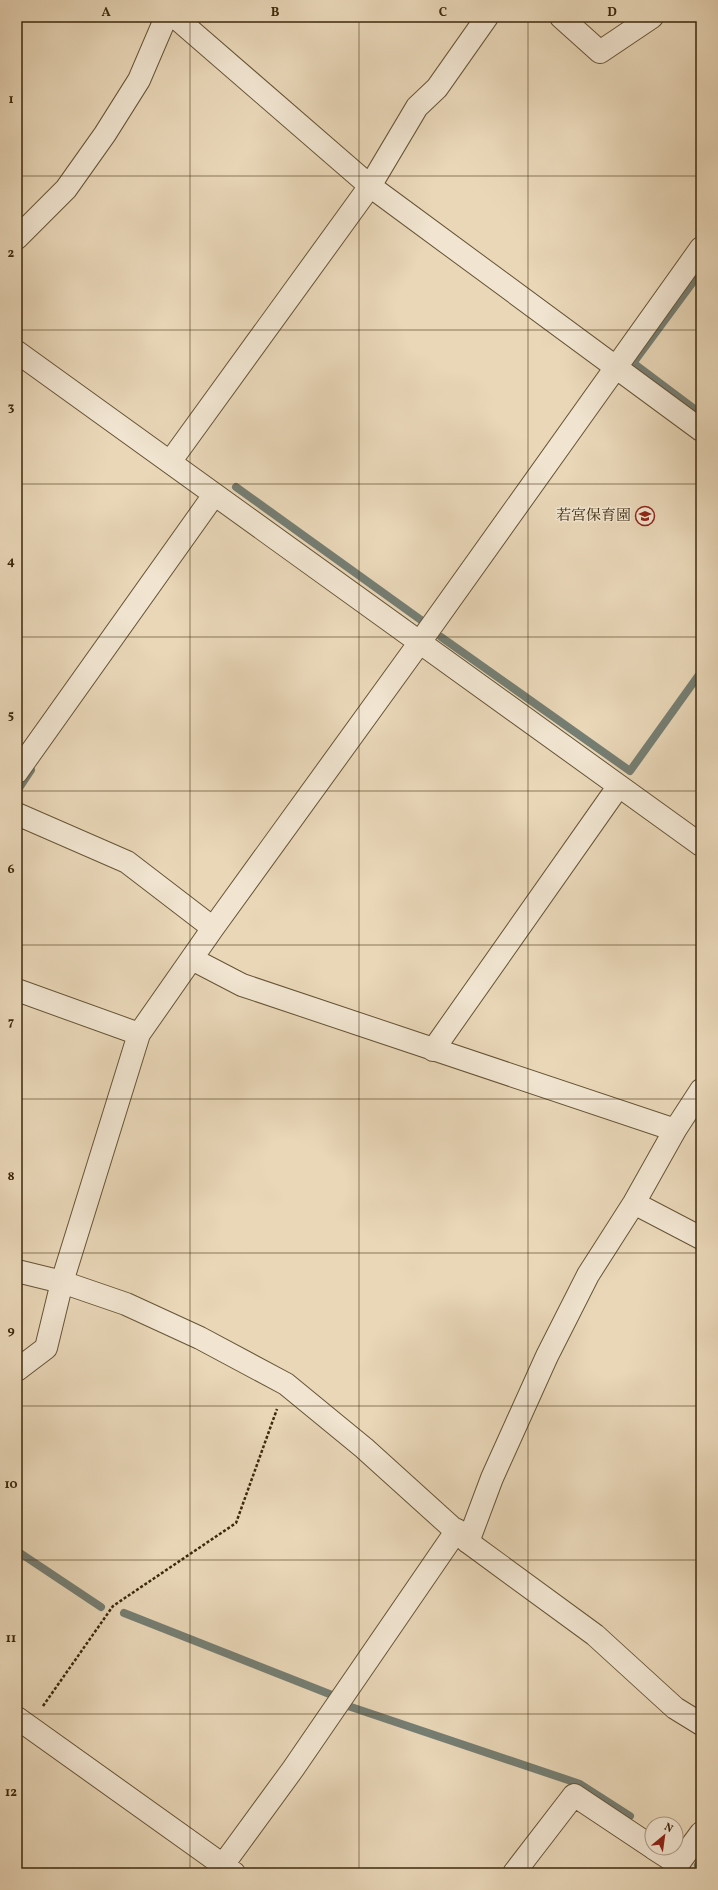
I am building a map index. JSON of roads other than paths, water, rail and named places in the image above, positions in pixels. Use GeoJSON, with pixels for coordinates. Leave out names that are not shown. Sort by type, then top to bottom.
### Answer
{"type":"FeatureCollection","features":[{"type":"Feature","properties":{"kind":"street"},"geometry":{"type":"LineString","coordinates":[[17,238],[66,189],[105,134],[140,80],[166,17]]}},
{"type":"Feature","properties":{"kind":"street"},"geometry":{"type":"LineString","coordinates":[[175,17],[370,186],[701,430]]}},
{"type":"Feature","properties":{"kind":"street"},"geometry":{"type":"LineString","coordinates":[[170,462],[370,186],[417,107],[437,88],[487,17]]}},
{"type":"Feature","properties":{"kind":"street"},"geometry":{"type":"LineString","coordinates":[[561,17],[600,52],[652,17]]}},
{"type":"Feature","properties":{"kind":"street"},"geometry":{"type":"LineString","coordinates":[[17,1370],[46,1348],[62,1282],[139,1034],[213,928],[420,642],[701,248]]}},
{"type":"Feature","properties":{"kind":"street"},"geometry":{"type":"LineString","coordinates":[[17,352],[420,642],[618,787],[701,845]]}},
{"type":"Feature","properties":{"kind":"street"},"geometry":{"type":"LineString","coordinates":[[17,772],[214,495]]}},
{"type":"Feature","properties":{"kind":"street"},"geometry":{"type":"LineString","coordinates":[[433,1050],[618,787]]}},
{"type":"Feature","properties":{"kind":"street"},"geometry":{"type":"LineString","coordinates":[[17,814],[127,862],[213,928]]}},
{"type":"Feature","properties":{"kind":"street"},"geometry":{"type":"LineString","coordinates":[[192,959],[242,985],[675,1130]]}},
{"type":"Feature","properties":{"kind":"street"},"geometry":{"type":"LineString","coordinates":[[17,990],[139,1034]]}},
{"type":"Feature","properties":{"kind":"street"},"geometry":{"type":"LineString","coordinates":[[23,1722],[225,1870],[293,1769],[463,1536],[492,1478],[547,1356],[588,1274],[634,1203],[675,1130],[701,1090]]}},
{"type":"Feature","properties":{"kind":"street"},"geometry":{"type":"LineString","coordinates":[[634,1203],[701,1238]]}},
{"type":"Feature","properties":{"kind":"street"},"geometry":{"type":"LineString","coordinates":[[17,1271],[62,1282],[126,1304],[200,1338],[286,1384],[364,1448],[463,1536],[595,1635],[675,1708],[701,1724]]}},
{"type":"Feature","properties":{"kind":"street"},"geometry":{"type":"LineString","coordinates":[[514,1873],[574,1795],[644,1842]]}},
{"type":"Feature","properties":{"kind":"street"},"geometry":{"type":"LineString","coordinates":[[684,1856],[701,1833]]}},
{"type":"Feature","properties":{"kind":"street"},"geometry":{"type":"LineString","coordinates":[[666,1856],[678,1864],[684,1856]]}},
{"type":"Feature","properties":{"kind":"waterway"},"geometry":{"type":"LineString","coordinates":[[701,271],[633,363],[701,414]]}},
{"type":"Feature","properties":{"kind":"waterway"},"geometry":{"type":"LineString","coordinates":[[236,487],[421,620]]}},
{"type":"Feature","properties":{"kind":"waterway"},"geometry":{"type":"LineString","coordinates":[[441,637],[630,771],[701,672]]}},
{"type":"Feature","properties":{"kind":"waterway"},"geometry":{"type":"LineString","coordinates":[[17,791],[31,770]]}},
{"type":"Feature","properties":{"kind":"waterway"},"geometry":{"type":"LineString","coordinates":[[17,1551],[101,1607]]}},
{"type":"Feature","properties":{"kind":"waterway"},"geometry":{"type":"LineString","coordinates":[[124,1613],[332,1695]]}},
{"type":"Feature","properties":{"kind":"waterway"},"geometry":{"type":"LineString","coordinates":[[348,1706],[580,1784],[630,1816]]}},
{"type":"Feature","properties":{"kind":"place","name":"若宮保育園"},"geometry":{"type":"Point","coordinates":[645,516]}}]}
